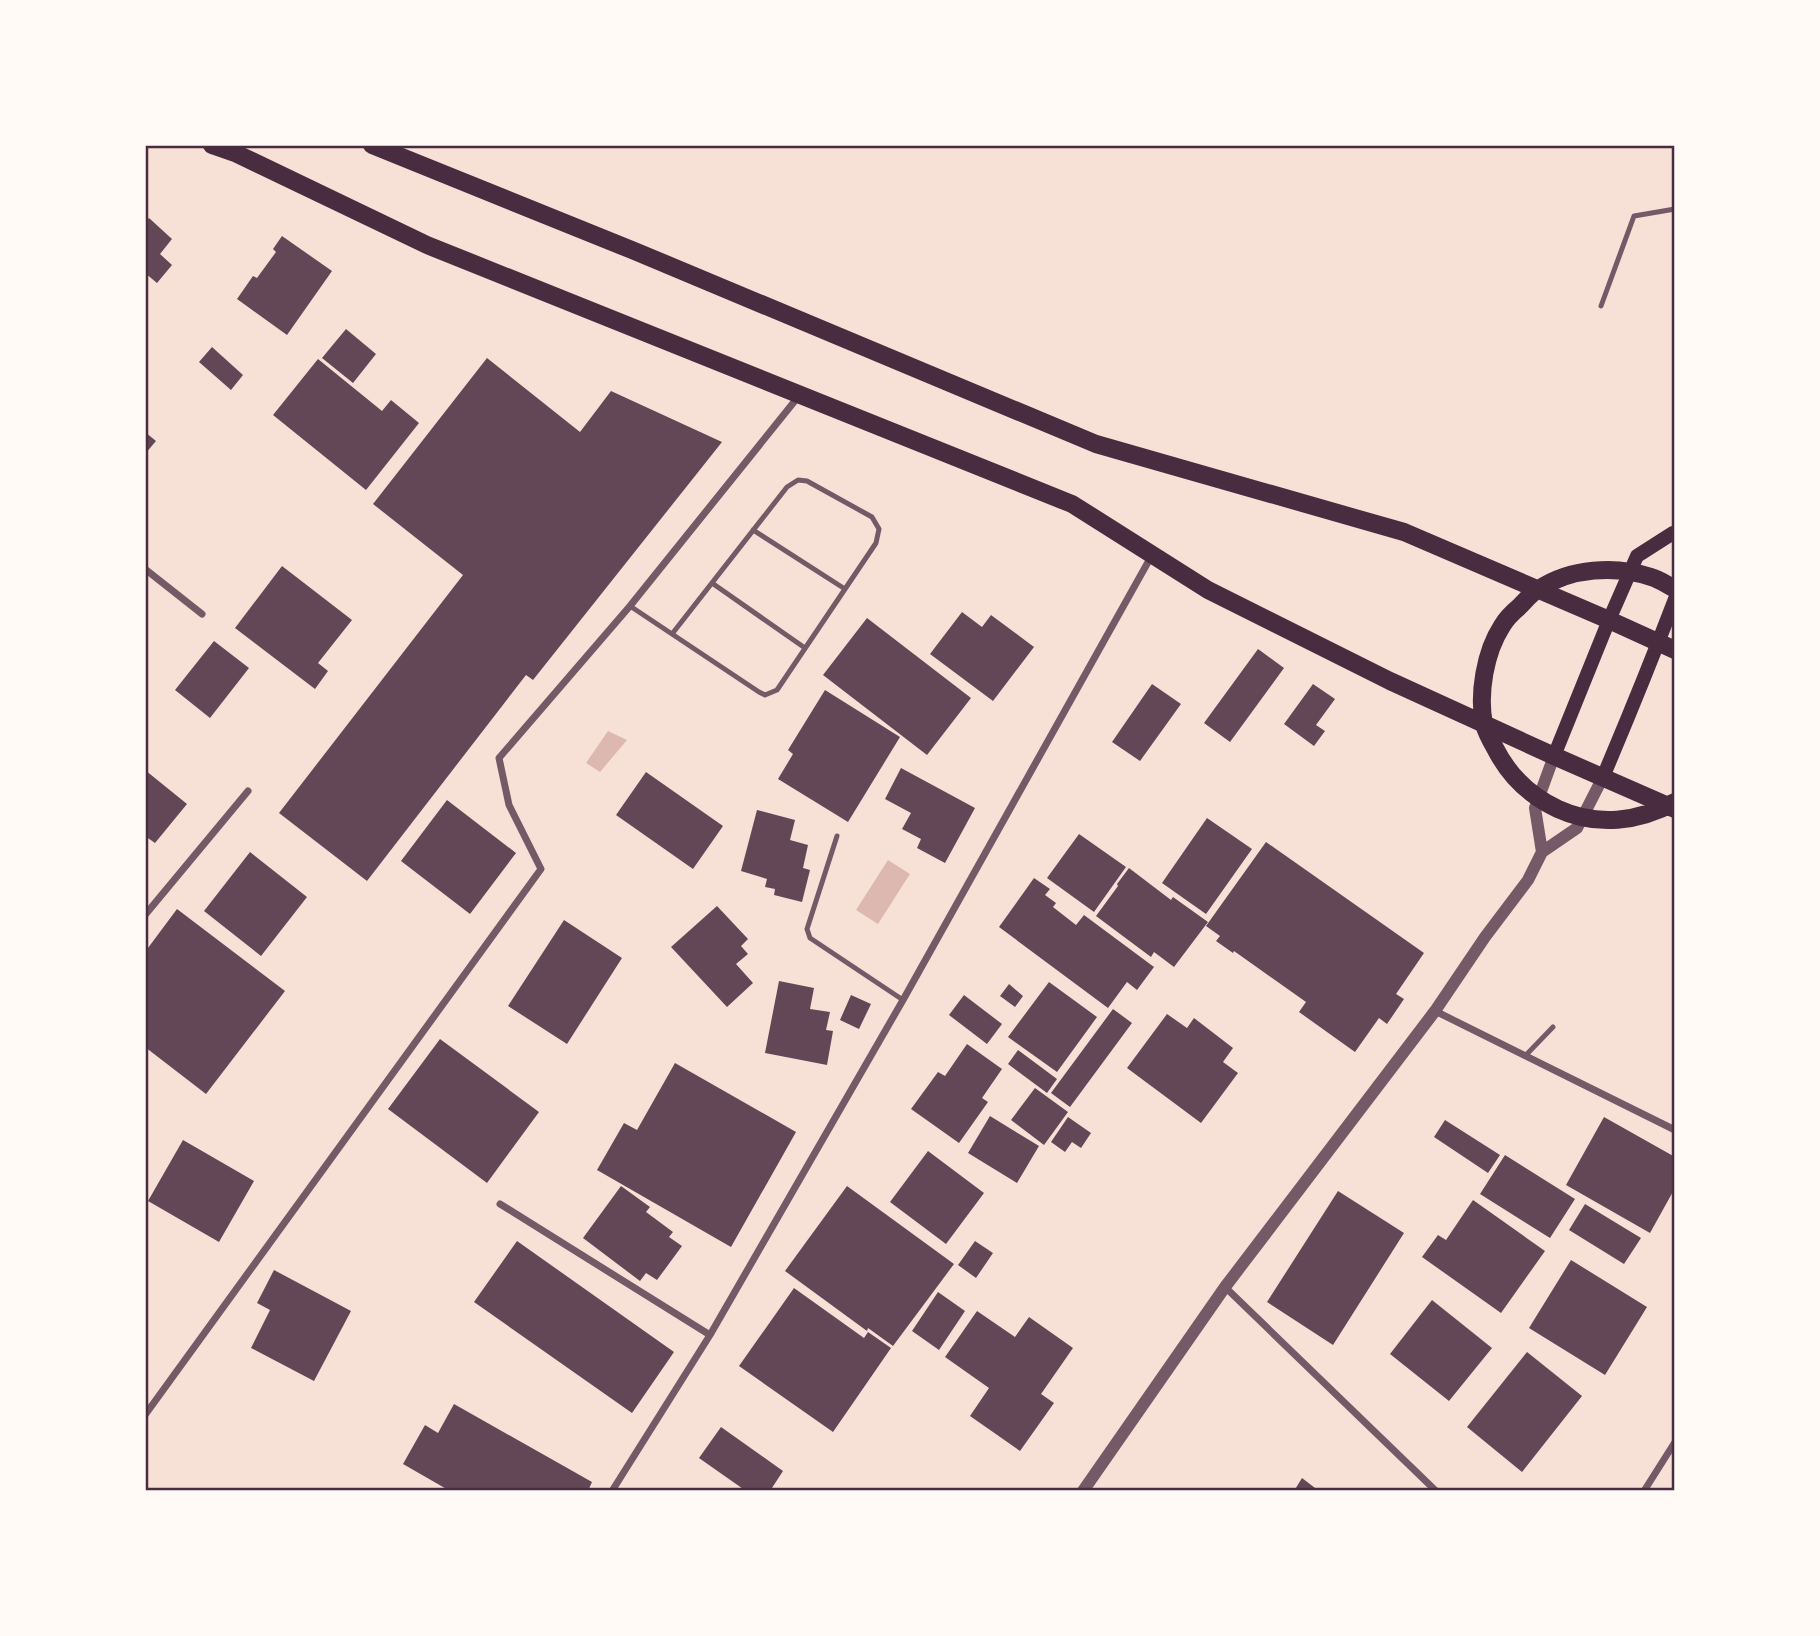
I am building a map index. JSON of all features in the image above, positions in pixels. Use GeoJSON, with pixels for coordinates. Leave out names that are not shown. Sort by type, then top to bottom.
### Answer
{"type":"FeatureCollection","features":[{"type":"Feature","properties":{"kind":"main road"},"geometry":{"type":"LineString","coordinates":[[212,145],[235,153],[427,245],[1072,504],[1208,590],[1390,681],[1554,756],[1672,806]]}},
{"type":"Feature","properties":{"kind":"main road"},"geometry":{"type":"LineString","coordinates":[[372,145],[632,250],[1096,444],[1404,532],[1675,650]]}},
{"type":"Feature","properties":{"kind":"main road"},"geometry":{"type":"LineString","coordinates":[[1554,756],[1637,556],[1674,534]]}},
{"type":"Feature","properties":{"kind":"main road"},"geometry":{"type":"LineString","coordinates":[[1672,806],[1632,819],[1608,821],[1582,818],[1538,799],[1520,784],[1503,764],[1484,724],[1483,698],[1484,673],[1489,653],[1501,627],[1537,589],[1580,572],[1601,570],[1653,577],[1675,589]]}},
{"type":"Feature","properties":{"kind":"main road"},"geometry":{"type":"LineString","coordinates":[[1602,777],[1675,599]]}},
{"type":"Feature","properties":{"kind":"street"},"geometry":{"type":"LineString","coordinates":[[145,1415],[541,869],[509,805],[499,758],[630,606],[800,394]]}},
{"type":"Feature","properties":{"kind":"street"},"geometry":{"type":"LineString","coordinates":[[612,1491],[710,1335],[903,1000],[1153,555]]}},
{"type":"Feature","properties":{"kind":"street"},"geometry":{"type":"LineString","coordinates":[[145,569],[202,614]]}},
{"type":"Feature","properties":{"kind":"street"},"geometry":{"type":"LineString","coordinates":[[1542,852],[1535,808],[1554,756]]}},
{"type":"Feature","properties":{"kind":"street"},"geometry":{"type":"LineString","coordinates":[[1083,1491],[1226,1287],[1434,1011],[1528,880],[1542,852],[1577,828],[1602,777]]}},
{"type":"Feature","properties":{"kind":"street"},"geometry":{"type":"LineString","coordinates":[[145,915],[248,791]]}},
{"type":"Feature","properties":{"kind":"street"},"geometry":{"type":"LineString","coordinates":[[1434,1011],[1675,1130]]}},
{"type":"Feature","properties":{"kind":"street"},"geometry":{"type":"LineString","coordinates":[[500,1204],[710,1335]]}},
{"type":"Feature","properties":{"kind":"street"},"geometry":{"type":"LineString","coordinates":[[1226,1287],[1436,1491]]}},
{"type":"Feature","properties":{"kind":"street"},"geometry":{"type":"LineString","coordinates":[[1644,1491],[1675,1442]]}},
{"type":"Feature","properties":{"kind":"lane"},"geometry":{"type":"LineString","coordinates":[[1601,306],[1634,216],[1675,209]]}},
{"type":"Feature","properties":{"kind":"lane"},"geometry":{"type":"LineString","coordinates":[[630,606],[672,634],[765,695],[777,690],[876,543],[879,529],[872,517],[807,481],[798,480],[787,487],[672,634]]}},
{"type":"Feature","properties":{"kind":"lane"},"geometry":{"type":"LineString","coordinates":[[754,530],[845,589]]}},
{"type":"Feature","properties":{"kind":"lane"},"geometry":{"type":"LineString","coordinates":[[712,583],[805,648]]}},
{"type":"Feature","properties":{"kind":"lane"},"geometry":{"type":"LineString","coordinates":[[837,836],[807,929],[810,939],[903,1000]]}},
{"type":"Feature","properties":{"kind":"lane"},"geometry":{"type":"LineString","coordinates":[[1525,1056],[1553,1027]]}},
{"type":"Feature","properties":{"kind":"shaded area"},"geometry":{"type":"Polygon","coordinates":[[[608,731],[627,740],[600,772],[586,763],[608,731]]]}},
{"type":"Feature","properties":{"kind":"shaded area"},"geometry":{"type":"Polygon","coordinates":[[[888,860],[910,874],[878,924],[856,910],[888,860]]]}},
{"type":"Feature","properties":{"kind":"building"},"geometry":{"type":"Polygon","coordinates":[[[149,218],[172,239],[160,254],[172,265],[157,283],[145,273],[145,223],[149,218]]]}},
{"type":"Feature","properties":{"kind":"building"},"geometry":{"type":"Polygon","coordinates":[[[282,236],[332,271],[287,335],[237,299],[253,276],[257,278],[276,252],[273,249],[282,236]]]}},
{"type":"Feature","properties":{"kind":"building"},"geometry":{"type":"Polygon","coordinates":[[[346,329],[376,354],[353,383],[322,358],[346,329]]]}},
{"type":"Feature","properties":{"kind":"building"},"geometry":{"type":"Polygon","coordinates":[[[212,347],[243,375],[231,390],[199,362],[212,347]]]}},
{"type":"Feature","properties":{"kind":"building"},"geometry":{"type":"Polygon","coordinates":[[[487,358],[580,432],[611,391],[722,442],[533,680],[526,675],[367,881],[279,813],[463,575],[373,504],[487,358]]]}},
{"type":"Feature","properties":{"kind":"building"},"geometry":{"type":"Polygon","coordinates":[[[318,359],[382,411],[391,400],[419,423],[366,490],[273,415],[318,359]]]}},
{"type":"Feature","properties":{"kind":"building"},"geometry":{"type":"Polygon","coordinates":[[[145,432],[156,441],[145,454],[145,432]]]}},
{"type":"Feature","properties":{"kind":"building"},"geometry":{"type":"Polygon","coordinates":[[[282,566],[352,620],[318,663],[328,671],[315,689],[235,628],[282,566]]]}},
{"type":"Feature","properties":{"kind":"building"},"geometry":{"type":"Polygon","coordinates":[[[962,612],[982,627],[991,615],[1034,647],[993,701],[930,654],[962,612]]]}},
{"type":"Feature","properties":{"kind":"building"},"geometry":{"type":"Polygon","coordinates":[[[867,618],[971,698],[927,755],[823,675],[867,618]]]}},
{"type":"Feature","properties":{"kind":"building"},"geometry":{"type":"Polygon","coordinates":[[[214,641],[249,668],[210,718],[175,690],[214,641]]]}},
{"type":"Feature","properties":{"kind":"building"},"geometry":{"type":"Polygon","coordinates":[[[1258,649],[1284,668],[1230,742],[1204,723],[1258,649]]]}},
{"type":"Feature","properties":{"kind":"building"},"geometry":{"type":"Polygon","coordinates":[[[1152,684],[1181,704],[1140,761],[1112,742],[1152,684]]]}},
{"type":"Feature","properties":{"kind":"building"},"geometry":{"type":"Polygon","coordinates":[[[1313,684],[1335,699],[1316,725],[1325,731],[1314,746],[1284,724],[1313,684]]]}},
{"type":"Feature","properties":{"kind":"building"},"geometry":{"type":"Polygon","coordinates":[[[825,690],[900,737],[848,822],[778,779],[793,754],[788,750],[825,690]]]}},
{"type":"Feature","properties":{"kind":"building"},"geometry":{"type":"Polygon","coordinates":[[[901,768],[975,808],[945,863],[917,848],[921,839],[902,829],[911,813],[885,799],[901,768]]]}},
{"type":"Feature","properties":{"kind":"building"},"geometry":{"type":"Polygon","coordinates":[[[145,770],[187,804],[155,843],[145,836],[145,770]]]}},
{"type":"Feature","properties":{"kind":"building"},"geometry":{"type":"Polygon","coordinates":[[[646,772],[723,826],[693,869],[616,815],[646,772]]]}},
{"type":"Feature","properties":{"kind":"building"},"geometry":{"type":"Polygon","coordinates":[[[447,800],[516,853],[470,914],[401,861],[447,800]]]}},
{"type":"Feature","properties":{"kind":"building"},"geometry":{"type":"Polygon","coordinates":[[[757,810],[795,820],[790,840],[808,845],[803,868],[810,870],[802,902],[774,895],[775,889],[765,887],[767,879],[741,871],[757,810]]]}},
{"type":"Feature","properties":{"kind":"building"},"geometry":{"type":"Polygon","coordinates":[[[1207,818],[1252,849],[1206,914],[1162,883],[1207,818]]]}},
{"type":"Feature","properties":{"kind":"building"},"geometry":{"type":"Polygon","coordinates":[[[1079,834],[1126,867],[1094,912],[1047,878],[1079,834]]]}},
{"type":"Feature","properties":{"kind":"building"},"geometry":{"type":"Polygon","coordinates":[[[1266,842],[1424,953],[1396,994],[1404,999],[1387,1024],[1379,1018],[1355,1052],[1299,1012],[1306,1002],[1216,941],[1220,936],[1206,926],[1266,842]]]}},
{"type":"Feature","properties":{"kind":"building"},"geometry":{"type":"Polygon","coordinates":[[[250,852],[307,897],[261,956],[204,911],[250,852]]]}},
{"type":"Feature","properties":{"kind":"building"},"geometry":{"type":"Polygon","coordinates":[[[1129,868],[1171,900],[1173,897],[1208,922],[1174,967],[1154,952],[1151,957],[1096,916],[1129,868]]]}},
{"type":"Feature","properties":{"kind":"building"},"geometry":{"type":"Polygon","coordinates":[[[1034,878],[1050,889],[1045,895],[1056,903],[1053,907],[1076,925],[1084,915],[1154,967],[1137,990],[1127,982],[1108,1008],[999,927],[1034,878]]]}},
{"type":"Feature","properties":{"kind":"building"},"geometry":{"type":"Polygon","coordinates":[[[717,906],[748,939],[741,946],[748,954],[736,964],[753,983],[727,1007],[671,947],[717,906]]]}},
{"type":"Feature","properties":{"kind":"building"},"geometry":{"type":"Polygon","coordinates":[[[177,909],[285,991],[206,1094],[145,1047],[145,952],[177,909]]]}},
{"type":"Feature","properties":{"kind":"building"},"geometry":{"type":"Polygon","coordinates":[[[564,920],[622,958],[567,1044],[508,1006],[564,920]]]}},
{"type":"Feature","properties":{"kind":"building"},"geometry":{"type":"Polygon","coordinates":[[[779,981],[814,988],[810,1009],[830,1012],[826,1030],[833,1031],[827,1065],[765,1053],[779,981]]]}},
{"type":"Feature","properties":{"kind":"building"},"geometry":{"type":"Polygon","coordinates":[[[1049,982],[1097,1017],[1057,1072],[1008,1037],[1049,982]]]}},
{"type":"Feature","properties":{"kind":"building"},"geometry":{"type":"Polygon","coordinates":[[[1009,984],[1023,996],[1015,1007],[1000,996],[1009,984]]]}},
{"type":"Feature","properties":{"kind":"building"},"geometry":{"type":"Polygon","coordinates":[[[851,995],[871,1004],[859,1029],[840,1020],[851,995]]]}},
{"type":"Feature","properties":{"kind":"building"},"geometry":{"type":"Polygon","coordinates":[[[964,995],[1002,1024],[987,1044],[949,1015],[964,995]]]}},
{"type":"Feature","properties":{"kind":"building"},"geometry":{"type":"Polygon","coordinates":[[[1113,1009],[1132,1023],[1070,1107],[1051,1093],[1113,1009]]]}},
{"type":"Feature","properties":{"kind":"building"},"geometry":{"type":"Polygon","coordinates":[[[1167,1014],[1187,1028],[1194,1018],[1233,1048],[1223,1062],[1238,1073],[1201,1123],[1127,1068],[1167,1014]]]}},
{"type":"Feature","properties":{"kind":"building"},"geometry":{"type":"Polygon","coordinates":[[[440,1039],[539,1112],[487,1183],[388,1109],[440,1039]]]}},
{"type":"Feature","properties":{"kind":"building"},"geometry":{"type":"Polygon","coordinates":[[[967,1044],[1002,1069],[982,1098],[988,1102],[959,1143],[911,1109],[938,1072],[945,1076],[967,1044]]]}},
{"type":"Feature","properties":{"kind":"building"},"geometry":{"type":"Polygon","coordinates":[[[1018,1050],[1057,1079],[1047,1093],[1008,1064],[1018,1050]]]}},
{"type":"Feature","properties":{"kind":"building"},"geometry":{"type":"Polygon","coordinates":[[[675,1063],[796,1132],[731,1247],[597,1170],[624,1123],[637,1130],[675,1063]]]}},
{"type":"Feature","properties":{"kind":"building"},"geometry":{"type":"Polygon","coordinates":[[[1035,1088],[1068,1112],[1044,1145],[1011,1120],[1035,1088]]]}},
{"type":"Feature","properties":{"kind":"building"},"geometry":{"type":"Polygon","coordinates":[[[990,1116],[1039,1146],[1017,1183],[968,1153],[990,1116]]]}},
{"type":"Feature","properties":{"kind":"building"},"geometry":{"type":"Polygon","coordinates":[[[1068,1117],[1091,1133],[1081,1148],[1072,1142],[1065,1152],[1051,1142],[1068,1117]]]}},
{"type":"Feature","properties":{"kind":"building"},"geometry":{"type":"Polygon","coordinates":[[[1604,1117],[1675,1157],[1675,1188],[1650,1233],[1566,1185],[1604,1117]]]}},
{"type":"Feature","properties":{"kind":"building"},"geometry":{"type":"Polygon","coordinates":[[[1445,1120],[1500,1155],[1488,1173],[1434,1137],[1445,1120]]]}},
{"type":"Feature","properties":{"kind":"building"},"geometry":{"type":"Polygon","coordinates":[[[183,1140],[254,1181],[219,1242],[148,1201],[183,1140]]]}},
{"type":"Feature","properties":{"kind":"building"},"geometry":{"type":"Polygon","coordinates":[[[928,1151],[984,1193],[946,1244],[890,1202],[928,1151]]]}},
{"type":"Feature","properties":{"kind":"building"},"geometry":{"type":"Polygon","coordinates":[[[1505,1155],[1575,1199],[1550,1238],[1480,1194],[1505,1155]]]}},
{"type":"Feature","properties":{"kind":"building"},"geometry":{"type":"Polygon","coordinates":[[[621,1186],[650,1207],[646,1212],[673,1232],[669,1237],[682,1246],[657,1280],[646,1273],[640,1281],[583,1238],[621,1186]]]}},
{"type":"Feature","properties":{"kind":"building"},"geometry":{"type":"Polygon","coordinates":[[[847,1186],[954,1264],[893,1346],[868,1328],[867,1331],[785,1271],[847,1186]]]}},
{"type":"Feature","properties":{"kind":"building"},"geometry":{"type":"Polygon","coordinates":[[[1338,1191],[1404,1233],[1333,1345],[1267,1302],[1338,1191]]]}},
{"type":"Feature","properties":{"kind":"building"},"geometry":{"type":"Polygon","coordinates":[[[1473,1200],[1545,1251],[1501,1313],[1422,1257],[1438,1235],[1446,1240],[1473,1200]]]}},
{"type":"Feature","properties":{"kind":"building"},"geometry":{"type":"Polygon","coordinates":[[[1585,1204],[1641,1238],[1624,1264],[1569,1230],[1585,1204]]]}},
{"type":"Feature","properties":{"kind":"building"},"geometry":{"type":"Polygon","coordinates":[[[517,1241],[674,1352],[632,1413],[474,1302],[517,1241]]]}},
{"type":"Feature","properties":{"kind":"building"},"geometry":{"type":"Polygon","coordinates":[[[975,1241],[993,1253],[976,1278],[958,1265],[975,1241]]]}},
{"type":"Feature","properties":{"kind":"building"},"geometry":{"type":"Polygon","coordinates":[[[1571,1260],[1647,1307],[1605,1375],[1529,1328],[1571,1260]]]}},
{"type":"Feature","properties":{"kind":"building"},"geometry":{"type":"Polygon","coordinates":[[[274,1270],[351,1311],[314,1381],[251,1348],[270,1310],[257,1303],[274,1270]]]}},
{"type":"Feature","properties":{"kind":"building"},"geometry":{"type":"Polygon","coordinates":[[[794,1288],[864,1338],[868,1332],[891,1348],[833,1432],[739,1366],[794,1288]]]}},
{"type":"Feature","properties":{"kind":"building"},"geometry":{"type":"Polygon","coordinates":[[[938,1292],[965,1311],[939,1350],[912,1331],[938,1292]]]}},
{"type":"Feature","properties":{"kind":"building"},"geometry":{"type":"Polygon","coordinates":[[[1432,1300],[1492,1348],[1449,1401],[1390,1354],[1432,1300]]]}},
{"type":"Feature","properties":{"kind":"building"},"geometry":{"type":"Polygon","coordinates":[[[977,1311],[1015,1337],[1029,1317],[1073,1348],[1041,1394],[1054,1403],[1020,1451],[970,1416],[989,1388],[945,1357],[977,1311]]]}},
{"type":"Feature","properties":{"kind":"building"},"geometry":{"type":"Polygon","coordinates":[[[1527,1352],[1582,1396],[1522,1472],[1467,1427],[1527,1352]]]}},
{"type":"Feature","properties":{"kind":"building"},"geometry":{"type":"Polygon","coordinates":[[[454,1404],[592,1482],[588,1491],[450,1491],[403,1464],[425,1425],[438,1433],[454,1404]]]}},
{"type":"Feature","properties":{"kind":"building"},"geometry":{"type":"Polygon","coordinates":[[[721,1427],[783,1471],[770,1491],[746,1491],[699,1458],[721,1427]]]}},
{"type":"Feature","properties":{"kind":"building"},"geometry":{"type":"Polygon","coordinates":[[[1302,1478],[1319,1491],[1294,1491],[1302,1478]]]}}]}
